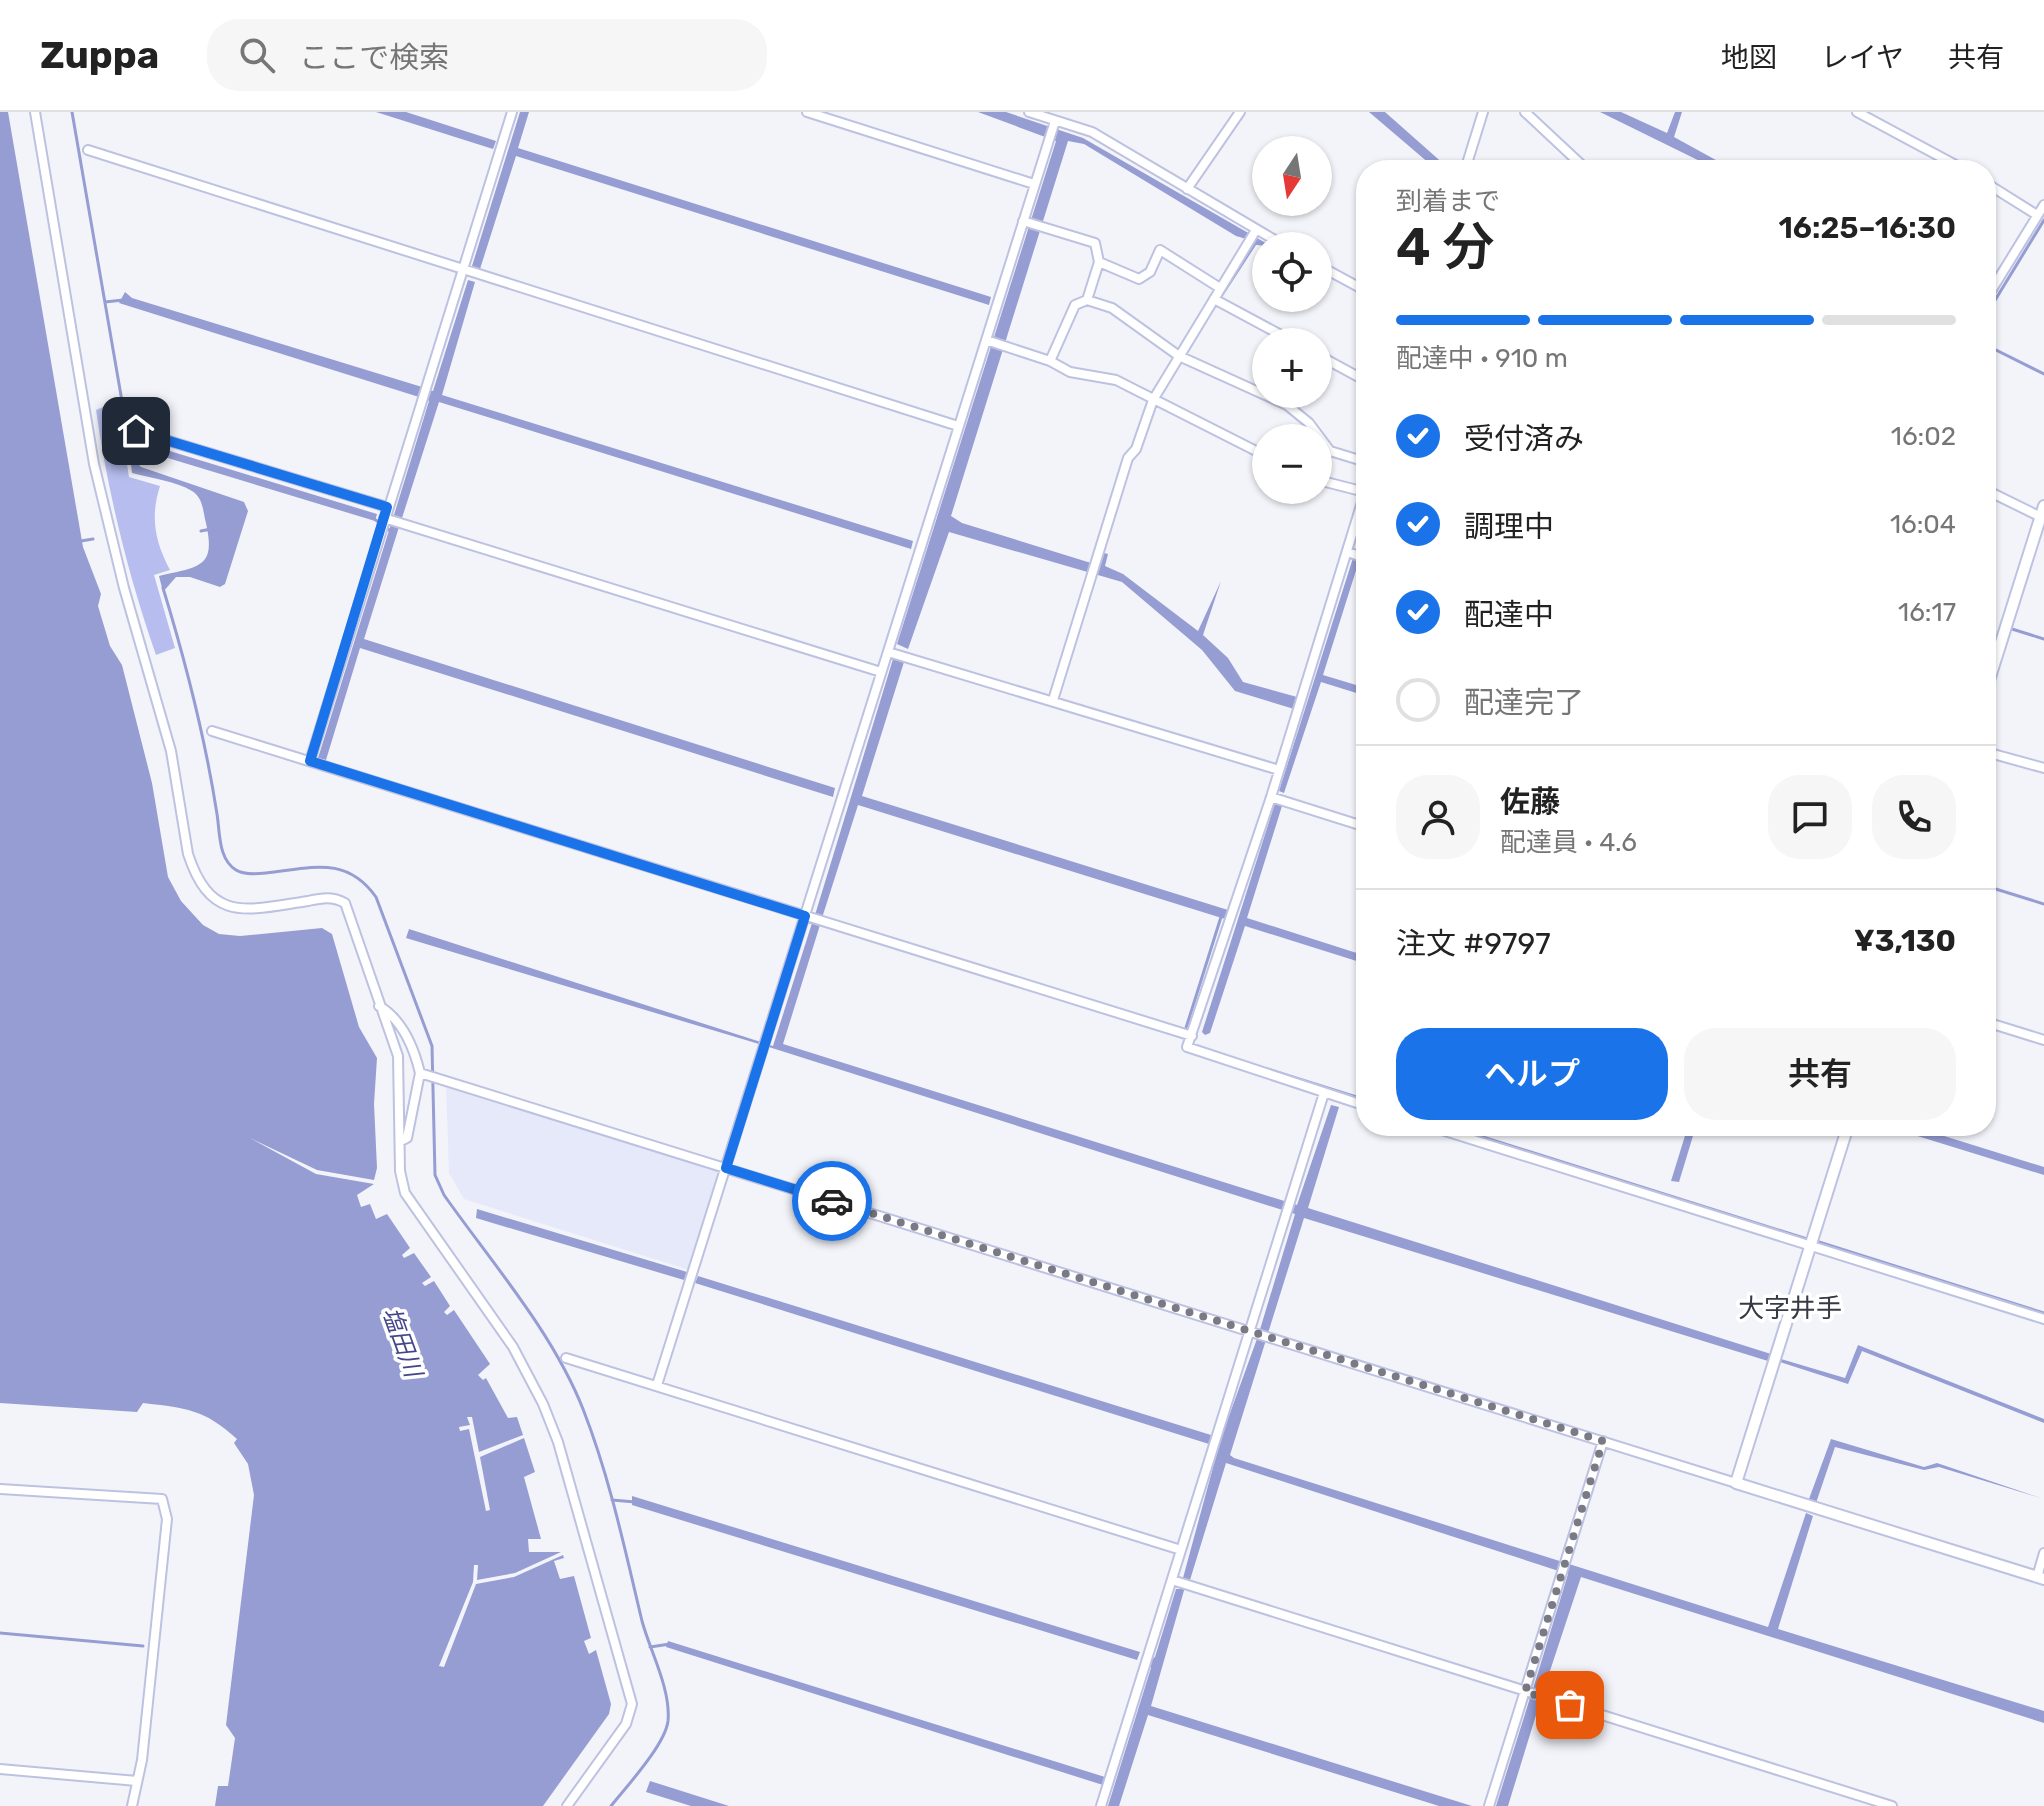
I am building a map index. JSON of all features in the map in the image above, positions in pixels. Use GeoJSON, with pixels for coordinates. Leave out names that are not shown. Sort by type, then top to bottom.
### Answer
{"type":"FeatureCollection","features":[{"type":"Feature","properties":{"kind":"street"},"geometry":{"type":"LineString","coordinates":[[35,112],[94,464],[124,588],[163,715],[188,854],[196,878],[211,898],[229,908],[245,910],[324,898],[335,898],[345,903],[378,1006],[398,1056],[400,1171],[405,1193],[513,1347],[543,1404],[558,1442],[589,1560],[630,1695],[626,1724],[567,1806]]}},
{"type":"Feature","properties":{"kind":"street"},"geometry":{"type":"LineString","coordinates":[[310,761],[388,523],[387,507],[512,112]]}},
{"type":"Feature","properties":{"kind":"street"},"geometry":{"type":"LineString","coordinates":[[807,112],[1034,184]]}},
{"type":"Feature","properties":{"kind":"street"},"geometry":{"type":"LineString","coordinates":[[1029,112],[1054,123],[1092,132],[1187,189],[1252,235]]}},
{"type":"Feature","properties":{"kind":"street"},"geometry":{"type":"LineString","coordinates":[[1187,189],[1240,112]]}},
{"type":"Feature","properties":{"kind":"street"},"geometry":{"type":"LineString","coordinates":[[1468,160],[1483,112]]}},
{"type":"Feature","properties":{"kind":"street"},"geometry":{"type":"LineString","coordinates":[[1526,112],[1576,160]]}},
{"type":"Feature","properties":{"kind":"street"},"geometry":{"type":"LineString","coordinates":[[1857,112],[1867,114],[1948,160]]}},
{"type":"Feature","properties":{"kind":"street"},"geometry":{"type":"LineString","coordinates":[[657,1385],[881,672],[896,653],[920,548],[958,426],[989,341],[997,304],[1054,123]]}},
{"type":"Feature","properties":{"kind":"street"},"geometry":{"type":"LineString","coordinates":[[88,150],[958,426]]}},
{"type":"Feature","properties":{"kind":"street"},"geometry":{"type":"LineString","coordinates":[[1996,189],[2037,215]]}},
{"type":"Feature","properties":{"kind":"street"},"geometry":{"type":"LineString","coordinates":[[1996,283],[2044,205]]}},
{"type":"Feature","properties":{"kind":"street"},"geometry":{"type":"LineString","coordinates":[[1023,221],[1095,243],[1099,262],[1087,300]]}},
{"type":"Feature","properties":{"kind":"street"},"geometry":{"type":"LineString","coordinates":[[1053,700],[1128,458],[1136,449],[1153,400],[1252,238]]}},
{"type":"Feature","properties":{"kind":"street"},"geometry":{"type":"LineString","coordinates":[[1099,262],[1139,279],[1150,272],[1160,250],[1220,288]]}},
{"type":"Feature","properties":{"kind":"street"},"geometry":{"type":"LineString","coordinates":[[1332,273],[1356,286]]}},
{"type":"Feature","properties":{"kind":"street"},"geometry":{"type":"LineString","coordinates":[[1214,299],[1268,328]]}},
{"type":"Feature","properties":{"kind":"street"},"geometry":{"type":"LineString","coordinates":[[1050,361],[1075,305],[1087,300],[1112,308],[1179,356],[1287,405],[1309,423],[1330,451],[1356,459]]}},
{"type":"Feature","properties":{"kind":"street"},"geometry":{"type":"LineString","coordinates":[[989,341],[1050,361],[1070,372],[1116,380],[1252,449]]}},
{"type":"Feature","properties":{"kind":"street"},"geometry":{"type":"LineString","coordinates":[[1332,363],[1356,376]]}},
{"type":"Feature","properties":{"kind":"street"},"geometry":{"type":"LineString","coordinates":[[136,431],[387,507]]}},
{"type":"Feature","properties":{"kind":"street"},"geometry":{"type":"LineString","coordinates":[[1332,483],[1356,489]]}},
{"type":"Feature","properties":{"kind":"street"},"geometry":{"type":"LineString","coordinates":[[1996,494],[2043,514],[1996,659]]}},
{"type":"Feature","properties":{"kind":"street"},"geometry":{"type":"LineString","coordinates":[[388,523],[881,672]]}},
{"type":"Feature","properties":{"kind":"street"},"geometry":{"type":"LineString","coordinates":[[1356,523],[1271,797],[1187,1047],[1356,1103]]}},
{"type":"Feature","properties":{"kind":"street"},"geometry":{"type":"LineString","coordinates":[[1347,552],[1356,555]]}},
{"type":"Feature","properties":{"kind":"street"},"geometry":{"type":"LineString","coordinates":[[896,653],[1279,770]]}},
{"type":"Feature","properties":{"kind":"street"},"geometry":{"type":"LineString","coordinates":[[212,731],[1192,1036]]}},
{"type":"Feature","properties":{"kind":"street"},"geometry":{"type":"LineString","coordinates":[[1996,755],[2044,768]]}},
{"type":"Feature","properties":{"kind":"street"},"geometry":{"type":"LineString","coordinates":[[1271,797],[1356,824]]}},
{"type":"Feature","properties":{"kind":"street"},"geometry":{"type":"LineString","coordinates":[[378,1006],[389,1012],[413,1047],[423,1074],[407,1138],[401,1141]]}},
{"type":"Feature","properties":{"kind":"street"},"geometry":{"type":"LineString","coordinates":[[1996,1025],[2044,1040]]}},
{"type":"Feature","properties":{"kind":"street"},"geometry":{"type":"LineString","coordinates":[[423,1074],[2040,1578],[2044,1553]]}},
{"type":"Feature","properties":{"kind":"street"},"geometry":{"type":"LineString","coordinates":[[1101,1806],[1147,1659],[1180,1583],[1181,1550],[1215,1441],[1258,1333],[1287,1213],[1324,1093]]}},
{"type":"Feature","properties":{"kind":"street"},"geometry":{"type":"LineString","coordinates":[[1461,1136],[2044,1319]]}},
{"type":"Feature","properties":{"kind":"street"},"geometry":{"type":"LineString","coordinates":[[1736,1483],[1845,1136]]}},
{"type":"Feature","properties":{"kind":"street"},"geometry":{"type":"LineString","coordinates":[[566,1358],[1181,1550]]}},
{"type":"Feature","properties":{"kind":"street"},"geometry":{"type":"LineString","coordinates":[[1489,1806],[1533,1694],[1563,1573],[1603,1441]]}},
{"type":"Feature","properties":{"kind":"street"},"geometry":{"type":"LineString","coordinates":[[0,1489],[162,1499],[167,1519],[132,1806]]}},
{"type":"Feature","properties":{"kind":"street"},"geometry":{"type":"LineString","coordinates":[[1180,1583],[1892,1806]]}},
{"type":"Feature","properties":{"kind":"street"},"geometry":{"type":"LineString","coordinates":[[0,1769],[137,1781]]}},
{"type":"Feature","properties":{"kind":"shaded area"},"geometry":{"type":"Polygon","coordinates":[[[117,401],[129,477],[160,486],[155,508],[156,529],[170,570],[154,575],[175,648],[156,655],[120,534],[96,410],[117,401]]]}},
{"type":"Feature","properties":{"kind":"shaded area"},"geometry":{"type":"Polygon","coordinates":[[[446,1084],[721,1171],[689,1270],[464,1199],[449,1173],[446,1084]]]}},
{"type":"Feature","properties":{"kind":"water","name":"塩田川"},"geometry":{"type":"Polygon","coordinates":[[[0,112],[8,112],[83,547],[101,594],[98,606],[110,646],[122,665],[152,783],[168,877],[181,901],[203,925],[219,934],[240,936],[322,928],[332,934],[359,1027],[377,1058],[374,1104],[377,1168],[374,1180],[317,1170],[250,1138],[316,1174],[374,1184],[357,1195],[361,1207],[370,1204],[376,1219],[387,1214],[410,1248],[402,1255],[404,1258],[414,1253],[431,1277],[422,1283],[425,1286],[434,1281],[450,1306],[444,1312],[447,1315],[454,1310],[490,1364],[478,1375],[483,1380],[486,1378],[508,1418],[517,1417],[523,1435],[479,1452],[472,1417],[467,1417],[470,1425],[459,1427],[460,1431],[469,1429],[486,1511],[490,1510],[480,1457],[524,1438],[535,1472],[524,1477],[541,1539],[528,1539],[529,1552],[561,1552],[515,1573],[477,1580],[478,1565],[474,1565],[473,1582],[439,1666],[444,1667],[476,1584],[514,1577],[563,1555],[564,1558],[554,1561],[560,1579],[574,1576],[591,1638],[584,1641],[589,1654],[596,1650],[611,1704],[609,1714],[543,1806],[215,1806],[218,1786],[228,1786],[235,1738],[226,1725],[254,1495],[248,1464],[234,1443],[237,1439],[204,1416],[171,1407],[143,1403],[137,1412],[0,1403],[0,112]]]}},
{"type":"Feature","properties":{"kind":"water"},"geometry":{"type":"Polygon","coordinates":[[[376,112],[406,112],[496,141],[493,149],[376,112]]]}},
{"type":"Feature","properties":{"kind":"water"},"geometry":{"type":"Polygon","coordinates":[[[520,112],[529,112],[518,148],[991,297],[989,305],[516,156],[480,269],[472,266],[520,112]]]}},
{"type":"Feature","properties":{"kind":"water"},"geometry":{"type":"Polygon","coordinates":[[[978,112],[1006,112],[1083,138],[1252,235],[1252,241],[1236,236],[1084,144],[1068,141],[951,516],[962,523],[1091,563],[1101,564],[1104,553],[1108,554],[1105,566],[1123,574],[1198,631],[1221,581],[1203,635],[1228,658],[1243,682],[1297,697],[1294,709],[1235,691],[1202,650],[1122,582],[949,532],[908,649],[897,644],[1056,141],[978,112]]]}},
{"type":"Feature","properties":{"kind":"water"},"geometry":{"type":"Polygon","coordinates":[[[1369,112],[1385,112],[1439,160],[1425,160],[1369,112]]]}},
{"type":"Feature","properties":{"kind":"water"},"geometry":{"type":"Polygon","coordinates":[[[1600,112],[1621,112],[1667,133],[1675,112],[1682,112],[1674,137],[1716,160],[1698,160],[1600,112]]]}},
{"type":"Feature","properties":{"kind":"water"},"geometry":{"type":"Polygon","coordinates":[[[1252,243],[1252,251],[1221,299],[1252,243]]]}},
{"type":"Feature","properties":{"kind":"water"},"geometry":{"type":"Polygon","coordinates":[[[468,280],[475,282],[442,395],[913,541],[911,549],[439,402],[402,518],[394,515],[429,401],[425,399],[428,390],[433,391],[468,280]]]}},
{"type":"Feature","properties":{"kind":"water"},"geometry":{"type":"Polygon","coordinates":[[[125,292],[132,298],[422,387],[419,397],[119,303],[125,292]]]}},
{"type":"Feature","properties":{"kind":"water"},"geometry":{"type":"Polygon","coordinates":[[[150,445],[377,514],[375,521],[148,452],[150,445]]]}},
{"type":"Feature","properties":{"kind":"water"},"geometry":{"type":"Polygon","coordinates":[[[130,456],[141,467],[244,502],[248,511],[225,584],[220,587],[190,577],[176,577],[163,592],[159,576],[186,570],[207,556],[209,547],[203,507],[198,496],[186,488],[132,473],[130,456]]]}},
{"type":"Feature","properties":{"kind":"water"},"geometry":{"type":"Polygon","coordinates":[[[391,524],[399,527],[364,639],[835,788],[833,797],[360,648],[326,760],[318,758],[391,524]]]}},
{"type":"Feature","properties":{"kind":"water"},"geometry":{"type":"Polygon","coordinates":[[[1353,558],[1356,560],[1356,570],[1323,675],[1356,685],[1356,693],[1321,682],[1284,793],[1279,791],[1353,558]]]}},
{"type":"Feature","properties":{"kind":"water"},"geometry":{"type":"Polygon","coordinates":[[[893,659],[904,662],[862,796],[1228,910],[1225,919],[858,805],[822,918],[815,915],[893,659]]]}},
{"type":"Feature","properties":{"kind":"water"},"geometry":{"type":"Polygon","coordinates":[[[1275,803],[1282,806],[1247,918],[1356,953],[1356,961],[1245,926],[1210,1033],[1205,1035],[1202,1032],[1275,803]]]}},
{"type":"Feature","properties":{"kind":"water"},"geometry":{"type":"Polygon","coordinates":[[[812,923],[820,925],[783,1044],[1297,1205],[1331,1105],[1339,1107],[1308,1208],[1771,1354],[1768,1361],[1304,1218],[1269,1330],[1263,1338],[1266,1340],[1230,1455],[1234,1458],[1768,1627],[1806,1513],[1813,1516],[1778,1629],[2044,1711],[2044,1723],[1581,1577],[1543,1692],[1533,1689],[1568,1574],[1226,1463],[1190,1580],[1187,1580],[1151,1706],[1472,1806],[1439,1806],[1148,1715],[1119,1806],[1108,1806],[1151,1668],[1150,1661],[1155,1657],[1176,1589],[1180,1589],[1221,1438],[1258,1336],[1295,1214],[772,1048],[406,938],[409,929],[773,1046],[812,923]]]}},
{"type":"Feature","properties":{"kind":"water"},"geometry":{"type":"Polygon","coordinates":[[[1685,1136],[1693,1136],[1679,1182],[1671,1181],[1685,1136]]]}},
{"type":"Feature","properties":{"kind":"water"},"geometry":{"type":"Polygon","coordinates":[[[1917,1136],[1944,1136],[2044,1167],[2044,1175],[1917,1136]]]}},
{"type":"Feature","properties":{"kind":"water"},"geometry":{"type":"Polygon","coordinates":[[[477,1209],[687,1272],[684,1280],[476,1218],[477,1209]]]}},
{"type":"Feature","properties":{"kind":"water"},"geometry":{"type":"Polygon","coordinates":[[[698,1276],[1211,1435],[1209,1444],[695,1283],[698,1276]]]}},
{"type":"Feature","properties":{"kind":"water"},"geometry":{"type":"Polygon","coordinates":[[[1858,1345],[2044,1419],[2044,1423],[1862,1351],[1848,1384],[1780,1362],[1781,1359],[1845,1378],[1858,1345]]]}},
{"type":"Feature","properties":{"kind":"water"},"geometry":{"type":"Polygon","coordinates":[[[1831,1439],[1924,1467],[1937,1463],[2044,1499],[1939,1467],[1924,1470],[1835,1447],[1816,1503],[1809,1499],[1831,1439]]]}},
{"type":"Feature","properties":{"kind":"water"},"geometry":{"type":"Polygon","coordinates":[[[632,1496],[1140,1652],[1137,1660],[632,1505],[632,1496]]]}},
{"type":"Feature","properties":{"kind":"water"},"geometry":{"type":"Polygon","coordinates":[[[668,1641],[1105,1777],[1103,1785],[666,1647],[668,1641]]]}},
{"type":"Feature","properties":{"kind":"water"},"geometry":{"type":"Polygon","coordinates":[[[1530,1698],[1540,1702],[1508,1806],[1496,1806],[1530,1698]]]}},
{"type":"Feature","properties":{"kind":"water"},"geometry":{"type":"Polygon","coordinates":[[[650,1781],[729,1806],[691,1806],[646,1792],[650,1781]]]}},
{"type":"Feature","properties":{"kind":"waterway"},"geometry":{"type":"LineString","coordinates":[[72,112],[132,459]]}},
{"type":"Feature","properties":{"kind":"waterway"},"geometry":{"type":"LineString","coordinates":[[1996,299],[2044,220]]}},
{"type":"Feature","properties":{"kind":"waterway"},"geometry":{"type":"LineString","coordinates":[[105,302],[123,300]]}},
{"type":"Feature","properties":{"kind":"waterway"},"geometry":{"type":"LineString","coordinates":[[1996,350],[2044,374]]}},
{"type":"Feature","properties":{"kind":"waterway"},"geometry":{"type":"LineString","coordinates":[[132,450],[152,449]]}},
{"type":"Feature","properties":{"kind":"waterway"},"geometry":{"type":"LineString","coordinates":[[373,518],[392,532]]}},
{"type":"Feature","properties":{"kind":"waterway"},"geometry":{"type":"LineString","coordinates":[[201,531],[211,529]]}},
{"type":"Feature","properties":{"kind":"waterway"},"geometry":{"type":"LineString","coordinates":[[81,541],[93,539]]}},
{"type":"Feature","properties":{"kind":"waterway"},"geometry":{"type":"LineString","coordinates":[[163,588],[201,728],[226,859],[236,870],[246,873],[313,867],[340,870],[365,884],[376,897],[432,1046],[435,1175],[444,1195],[520,1298],[555,1352],[593,1435],[668,1709],[668,1721],[660,1742],[611,1806]]}},
{"type":"Feature","properties":{"kind":"waterway"},"geometry":{"type":"LineString","coordinates":[[2012,629],[2044,639]]}},
{"type":"Feature","properties":{"kind":"waterway"},"geometry":{"type":"LineString","coordinates":[[1996,889],[2044,904]]}},
{"type":"Feature","properties":{"kind":"waterway"},"geometry":{"type":"LineString","coordinates":[[1186,1028],[1221,917]]}},
{"type":"Feature","properties":{"kind":"waterway"},"geometry":{"type":"LineString","coordinates":[[1267,1069],[1356,1097]]}},
{"type":"Feature","properties":{"kind":"waterway"},"geometry":{"type":"LineString","coordinates":[[1480,1136],[1807,1239]]}},
{"type":"Feature","properties":{"kind":"waterway"},"geometry":{"type":"LineString","coordinates":[[1819,1242],[2044,1313]]}},
{"type":"Feature","properties":{"kind":"waterway"},"geometry":{"type":"LineString","coordinates":[[612,1500],[635,1502]]}},
{"type":"Feature","properties":{"kind":"waterway"},"geometry":{"type":"LineString","coordinates":[[0,1633],[143,1646]]}},
{"type":"Feature","properties":{"kind":"waterway"},"geometry":{"type":"LineString","coordinates":[[650,1647],[670,1644]]}},
{"type":"Feature","properties":{"kind":"way so far"},"geometry":{"type":"LineString","coordinates":[[832,1201],[1603,1441],[1525,1692],[1570,1705]]}},
{"type":"Feature","properties":{"kind":"district","name":"大字井手"},"geometry":{"type":"Point","coordinates":[1790,1308]}},
{"type":"Feature","properties":{"kind":"route"},"geometry":{"type":"LineString","coordinates":[[136,431],[387,507],[310,761],[805,916],[726,1168],[832,1201]]}}]}
